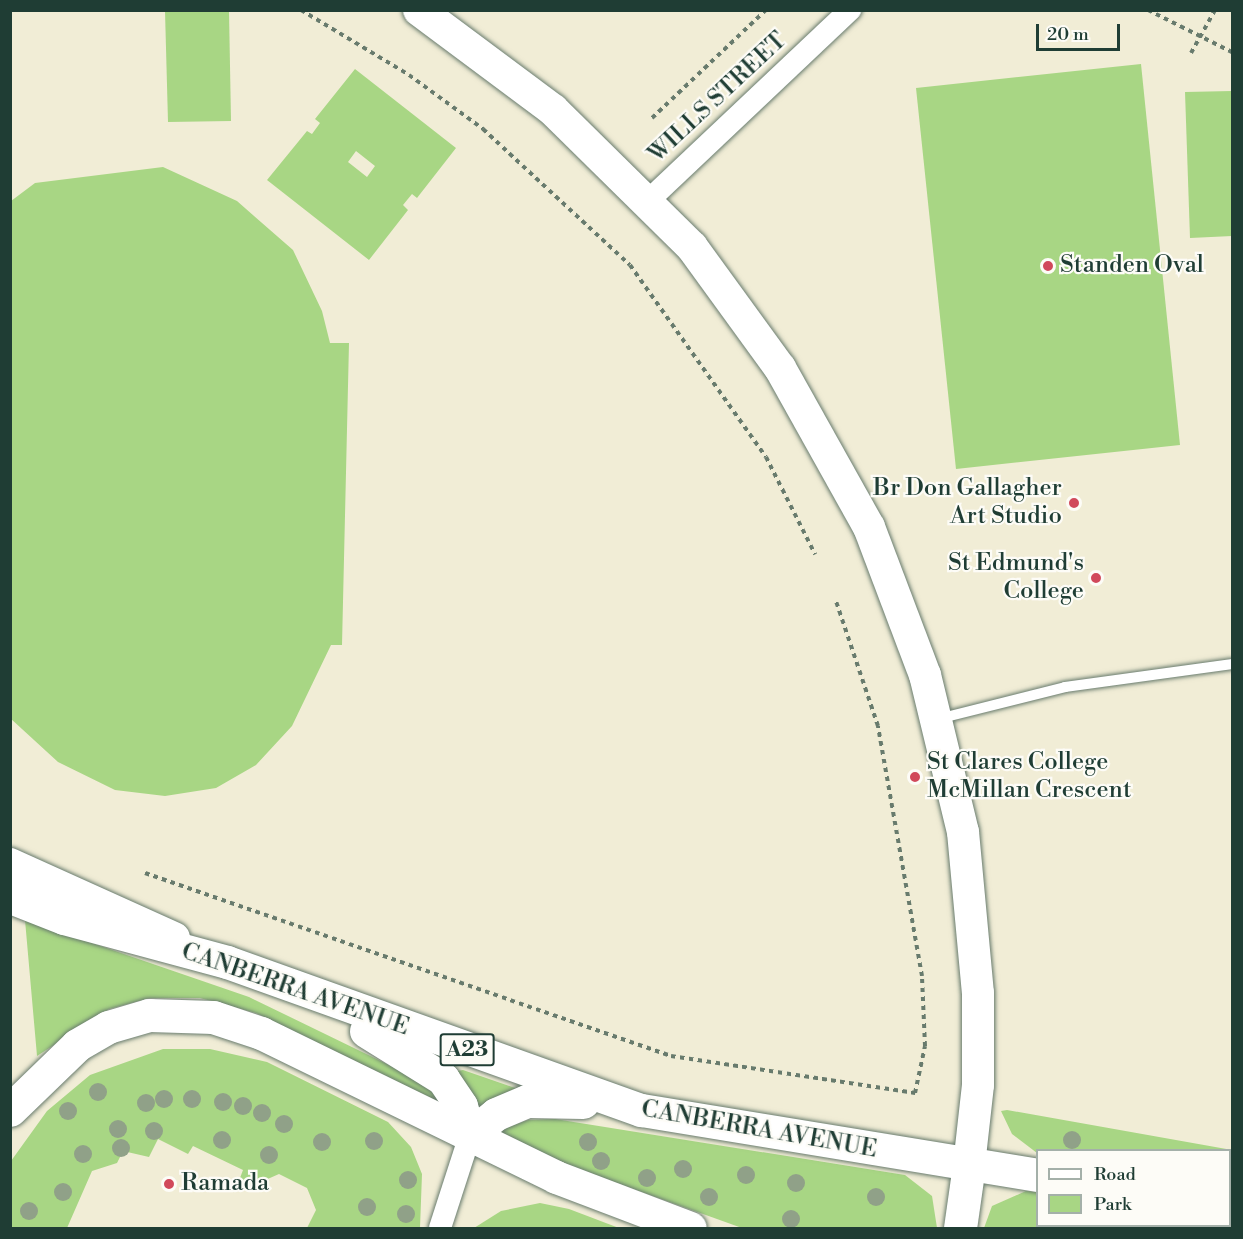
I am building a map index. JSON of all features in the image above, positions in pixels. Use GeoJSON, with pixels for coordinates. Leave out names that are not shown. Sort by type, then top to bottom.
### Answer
{"type":"FeatureCollection","features":[{"type":"Feature","properties":{"kind":"highway","name":"CANBERRA AVENUE"},"geometry":{"type":"LineString","coordinates":[[10,897],[64,918],[226,962],[294,990],[641,1110],[1036,1175]]}},
{"type":"Feature","properties":{"kind":"highway"},"geometry":{"type":"LineString","coordinates":[[294,990],[433,1070],[452,1089],[470,1135]]}},
{"type":"Feature","properties":{"kind":"highway"},"geometry":{"type":"LineString","coordinates":[[10,1110],[50,1068],[95,1034],[149,1015],[191,1014],[261,1033],[556,1177],[690,1228]]}},
{"type":"Feature","properties":{"kind":"highway"},"geometry":{"type":"LineString","coordinates":[[470,1135],[496,1114],[527,1101],[564,1100],[641,1110]]}},
{"type":"Feature","properties":{"kind":"highway"},"geometry":{"type":"LineString","coordinates":[[960,1228],[969,1165]]}},
{"type":"Feature","properties":{"kind":"street"},"geometry":{"type":"LineString","coordinates":[[419,10],[537,96],[649,200],[724,287],[820,432],[883,560],[938,719],[963,832],[977,964],[978,1063],[969,1165]]}},
{"type":"Feature","properties":{"kind":"street","name":"WILLS STREET"},"geometry":{"type":"LineString","coordinates":[[649,200],[850,10]]}},
{"type":"Feature","properties":{"kind":"street"},"geometry":{"type":"LineString","coordinates":[[10,864],[226,962]]}},
{"type":"Feature","properties":{"kind":"street"},"geometry":{"type":"LineString","coordinates":[[440,1228],[470,1135]]}},
{"type":"Feature","properties":{"kind":"lane"},"geometry":{"type":"LineString","coordinates":[[938,719],[1065,687],[1233,664]]}},
{"type":"Feature","properties":{"kind":"path"},"geometry":{"type":"LineString","coordinates":[[301,10],[409,75],[483,129],[630,265],[766,457],[815,554]]}},
{"type":"Feature","properties":{"kind":"path"},"geometry":{"type":"LineString","coordinates":[[652,118],[766,10]]}},
{"type":"Feature","properties":{"kind":"path"},"geometry":{"type":"LineString","coordinates":[[1148,10],[1199,38],[1233,52]]}},
{"type":"Feature","properties":{"kind":"path"},"geometry":{"type":"LineString","coordinates":[[1191,53],[1215,10]]}},
{"type":"Feature","properties":{"kind":"path"},"geometry":{"type":"LineString","coordinates":[[146,873],[672,1056],[915,1093],[924,1046],[922,976],[878,726],[836,602]]}},
{"type":"Feature","properties":{"kind":"green space"},"geometry":{"type":"Polygon","coordinates":[[[165,11],[229,11],[231,121],[168,122],[165,11]]]}},
{"type":"Feature","properties":{"kind":"green space","name":"Standen Oval"},"geometry":{"type":"Polygon","coordinates":[[[1141,64],[1180,445],[956,469],[916,88],[1141,64]]]}},
{"type":"Feature","properties":{"kind":"green space"},"geometry":{"type":"Polygon","coordinates":[[[355,69],[456,148],[417,198],[412,194],[403,205],[408,210],[369,260],[267,180],[307,131],[312,134],[320,123],[315,119],[355,69]],[[356,151],[348,162],[367,177],[375,166],[356,151]]]}},
{"type":"Feature","properties":{"kind":"green space"},"geometry":{"type":"Polygon","coordinates":[[[1232,91],[1232,236],[1190,238],[1185,92],[1232,91]]]}},
{"type":"Feature","properties":{"kind":"green space"},"geometry":{"type":"Polygon","coordinates":[[[163,167],[237,201],[293,250],[322,311],[330,343],[349,343],[342,645],[331,645],[292,726],[256,765],[216,788],[165,796],[115,790],[58,762],[10,718],[11,201],[35,183],[163,167]]]}},
{"type":"Feature","properties":{"kind":"green space"},"geometry":{"type":"Polygon","coordinates":[[[25,920],[249,997],[428,1084],[446,1106],[256,1013],[200,998],[150,998],[109,1009],[37,1056],[25,920]]]}},
{"type":"Feature","properties":{"kind":"green space"},"geometry":{"type":"Polygon","coordinates":[[[163,1049],[210,1049],[267,1062],[388,1122],[411,1147],[422,1174],[420,1228],[307,1228],[316,1210],[307,1188],[279,1174],[254,1185],[240,1178],[243,1170],[193,1146],[188,1154],[158,1139],[149,1157],[123,1151],[117,1163],[92,1171],[67,1228],[11,1228],[11,1161],[47,1111],[90,1075],[163,1049]]]}},
{"type":"Feature","properties":{"kind":"green space"},"geometry":{"type":"Polygon","coordinates":[[[463,1070],[518,1089],[478,1111],[457,1071],[463,1070]]]}},
{"type":"Feature","properties":{"kind":"green space"},"geometry":{"type":"Polygon","coordinates":[[[1007,1110],[1226,1149],[1036,1149],[1036,1152],[1012,1134],[1001,1111],[1007,1110]]]}},
{"type":"Feature","properties":{"kind":"green space"},"geometry":{"type":"Polygon","coordinates":[[[555,1119],[905,1175],[932,1196],[937,1228],[742,1228],[575,1168],[497,1131],[528,1120],[555,1119]]]}},
{"type":"Feature","properties":{"kind":"green space"},"geometry":{"type":"Polygon","coordinates":[[[1231,1150],[1232,1150],[1232,1186],[1231,1168],[1231,1150]]]}},
{"type":"Feature","properties":{"kind":"green space"},"geometry":{"type":"Polygon","coordinates":[[[1026,1191],[1036,1192],[1036,1227],[1231,1227],[1231,1225],[1232,1228],[984,1228],[992,1206],[1026,1191]]]}},
{"type":"Feature","properties":{"kind":"green space"},"geometry":{"type":"Polygon","coordinates":[[[540,1203],[569,1209],[619,1228],[474,1228],[501,1211],[540,1203]]]}},
{"type":"Feature","properties":{"kind":"place","name":"Standen Oval"},"geometry":{"type":"Point","coordinates":[1048,266]}},
{"type":"Feature","properties":{"kind":"place","name":"Br Don Gallagher Art Studio"},"geometry":{"type":"Point","coordinates":[1074,503]}},
{"type":"Feature","properties":{"kind":"place","name":"St Edmund's College"},"geometry":{"type":"Point","coordinates":[1096,578]}},
{"type":"Feature","properties":{"kind":"place","name":"St Clares College McMillan Crescent"},"geometry":{"type":"Point","coordinates":[915,777]}},
{"type":"Feature","properties":{"kind":"place","name":"Ramada"},"geometry":{"type":"Point","coordinates":[169,1184]}}]}
